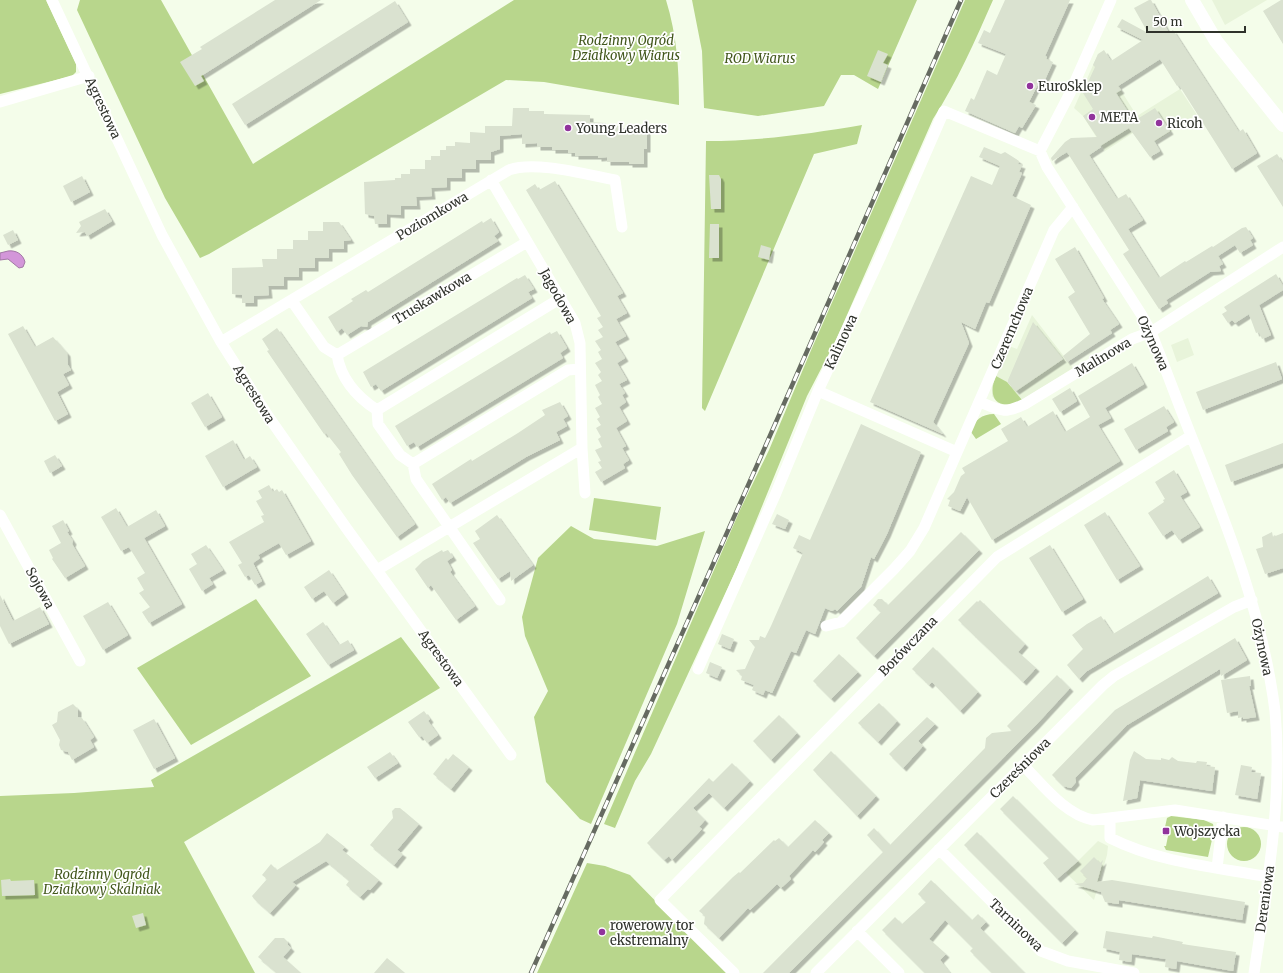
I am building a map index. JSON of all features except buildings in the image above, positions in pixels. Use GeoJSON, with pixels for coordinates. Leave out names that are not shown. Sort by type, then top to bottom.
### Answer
{"type":"FeatureCollection","features":[{"type":"Feature","properties":{"kind":"street","name":"Agrestowa"},"geometry":{"type":"LineString","coordinates":[[52,0],[89,76],[162,235],[221,342],[275,427],[511,755]]}},
{"type":"Feature","properties":{"kind":"street"},"geometry":{"type":"LineString","coordinates":[[1040,151],[1070,93],[1112,0]]}},
{"type":"Feature","properties":{"kind":"street"},"geometry":{"type":"LineString","coordinates":[[1192,0],[1216,41],[1283,125]]}},
{"type":"Feature","properties":{"kind":"street"},"geometry":{"type":"LineString","coordinates":[[0,102],[89,76]]}},
{"type":"Feature","properties":{"kind":"street","name":"Kalinowa"},"geometry":{"type":"LineString","coordinates":[[698,669],[776,493],[818,391],[880,258],[944,111],[1040,151]]}},
{"type":"Feature","properties":{"kind":"street","name":"Ożynowa"},"geometry":{"type":"LineString","coordinates":[[1040,151],[1047,167],[1151,332],[1230,536],[1252,600],[1279,712],[1277,770],[1279,826]]}},
{"type":"Feature","properties":{"kind":"street","name":"Poziomkowa"},"geometry":{"type":"LineString","coordinates":[[221,342],[292,301],[491,180],[519,166],[541,167],[615,180],[622,227]]}},
{"type":"Feature","properties":{"kind":"street","name":"Jagodowa"},"geometry":{"type":"LineString","coordinates":[[491,180],[575,323],[580,343],[582,448],[585,493]]}},
{"type":"Feature","properties":{"kind":"street","name":"Czeremchowa"},"geometry":{"type":"LineString","coordinates":[[826,626],[841,622],[894,569],[910,551],[924,528],[1054,230],[1073,207]]}},
{"type":"Feature","properties":{"kind":"street","name":"Truskawkowa"},"geometry":{"type":"LineString","coordinates":[[337,354],[527,242]]}},
{"type":"Feature","properties":{"kind":"street","name":"Malinowa"},"geometry":{"type":"LineString","coordinates":[[980,402],[997,409],[1010,411],[1132,339],[1151,332],[1283,247]]}},
{"type":"Feature","properties":{"kind":"street"},"geometry":{"type":"LineString","coordinates":[[377,410],[561,298]]}},
{"type":"Feature","properties":{"kind":"street"},"geometry":{"type":"LineString","coordinates":[[292,301],[324,347],[337,354],[340,370],[357,394],[362,400],[377,410]]}},
{"type":"Feature","properties":{"kind":"street"},"geometry":{"type":"LineString","coordinates":[[413,464],[568,370],[580,369]]}},
{"type":"Feature","properties":{"kind":"street"},"geometry":{"type":"LineString","coordinates":[[818,391],[957,452]]}},
{"type":"Feature","properties":{"kind":"street"},"geometry":{"type":"LineString","coordinates":[[377,410],[378,424],[400,455],[413,464],[416,479],[500,600]]}},
{"type":"Feature","properties":{"kind":"street","name":"Borówczana"},"geometry":{"type":"LineString","coordinates":[[734,973],[660,900],[996,557],[1191,436]]}},
{"type":"Feature","properties":{"kind":"street"},"geometry":{"type":"LineString","coordinates":[[377,570],[582,448]]}},
{"type":"Feature","properties":{"kind":"street","name":"Sojowa"},"geometry":{"type":"LineString","coordinates":[[0,515],[80,661]]}},
{"type":"Feature","properties":{"kind":"street","name":"Czereśniowa"},"geometry":{"type":"LineString","coordinates":[[816,973],[1091,696],[1114,676],[1234,607],[1252,600]]}},
{"type":"Feature","properties":{"kind":"street"},"geometry":{"type":"LineString","coordinates":[[1023,765],[1075,814],[1084,818],[1093,820],[1175,810],[1279,826]]}},
{"type":"Feature","properties":{"kind":"street"},"geometry":{"type":"LineString","coordinates":[[1217,868],[1223,817]]}},
{"type":"Feature","properties":{"kind":"street"},"geometry":{"type":"LineString","coordinates":[[1110,818],[1110,838],[1128,848],[1175,862],[1269,877]]}},
{"type":"Feature","properties":{"kind":"street","name":"Dereniowa"},"geometry":{"type":"LineString","coordinates":[[1254,973],[1269,877],[1279,826]]}},
{"type":"Feature","properties":{"kind":"street","name":"Tarninowa"},"geometry":{"type":"LineString","coordinates":[[939,849],[1041,951],[1068,961],[1134,973]]}},
{"type":"Feature","properties":{"kind":"street"},"geometry":{"type":"LineString","coordinates":[[857,931],[899,973]]}},
{"type":"Feature","properties":{"kind":"shaded area"},"geometry":{"type":"Polygon","coordinates":[[[1212,0],[1267,0],[1225,25],[1212,0]]]}},
{"type":"Feature","properties":{"kind":"shaded area"},"geometry":{"type":"Polygon","coordinates":[[[1098,54],[1137,116],[1180,89],[1197,115],[1154,142],[1144,126],[1105,151],[1083,116],[1074,108],[1098,54]]]}},
{"type":"Feature","properties":{"kind":"shaded area"},"geometry":{"type":"Polygon","coordinates":[[[8,251],[16,252],[21,255],[25,262],[23,267],[19,268],[8,259],[0,260],[0,253],[8,251]]]}},
{"type":"Feature","properties":{"kind":"shaded area"},"geometry":{"type":"Polygon","coordinates":[[[1032,315],[1073,368],[1022,400],[998,403],[992,396],[992,384],[1009,346],[1017,349],[1032,315]]]}},
{"type":"Feature","properties":{"kind":"shaded area"},"geometry":{"type":"Polygon","coordinates":[[[1188,338],[1194,355],[1177,362],[1171,345],[1188,338]]]}},
{"type":"Feature","properties":{"kind":"shaded area"},"geometry":{"type":"Polygon","coordinates":[[[1098,841],[1108,846],[1107,855],[1094,900],[1066,873],[1098,841]]]}},
{"type":"Feature","properties":{"kind":"green space"},"geometry":{"type":"Polygon","coordinates":[[[0,0],[46,0],[76,64],[76,72],[72,76],[0,94],[0,0]]]}},
{"type":"Feature","properties":{"kind":"green space","name":"Rodzinny Ogród Działkowy Wiarus"},"geometry":{"type":"Polygon","coordinates":[[[80,0],[161,0],[253,164],[514,0],[666,0],[673,26],[677,52],[679,105],[544,82],[506,80],[200,258],[165,198],[77,10],[80,0]]]}},
{"type":"Feature","properties":{"kind":"green space","name":"ROD Wiarus"},"geometry":{"type":"Polygon","coordinates":[[[692,0],[917,0],[878,89],[854,75],[841,75],[824,106],[758,116],[704,108],[702,51],[692,0]]]}},
{"type":"Feature","properties":{"kind":"green space"},"geometry":{"type":"Polygon","coordinates":[[[965,0],[993,0],[958,76],[933,119],[836,340],[807,396],[736,570],[651,754],[635,781],[615,828],[604,824],[740,510],[769,450],[812,348],[965,0]]]}},
{"type":"Feature","properties":{"kind":"green space"},"geometry":{"type":"Polygon","coordinates":[[[862,125],[857,144],[814,154],[705,411],[702,408],[706,141],[746,140],[862,125]]]}},
{"type":"Feature","properties":{"kind":"green space"},"geometry":{"type":"Polygon","coordinates":[[[996,376],[1007,382],[1022,400],[1007,405],[1001,404],[997,401],[994,397],[993,391],[993,384],[996,376]]]}},
{"type":"Feature","properties":{"kind":"green space"},"geometry":{"type":"Polygon","coordinates":[[[994,414],[1001,424],[976,439],[971,432],[976,421],[986,415],[994,414]]]}},
{"type":"Feature","properties":{"kind":"green space"},"geometry":{"type":"Polygon","coordinates":[[[594,498],[661,507],[656,540],[589,530],[594,498]]]}},
{"type":"Feature","properties":{"kind":"green space"},"geometry":{"type":"Polygon","coordinates":[[[571,526],[594,539],[657,546],[705,531],[677,624],[591,824],[580,819],[546,782],[534,717],[548,691],[525,636],[522,617],[538,558],[571,526]]]}},
{"type":"Feature","properties":{"kind":"green space"},"geometry":{"type":"Polygon","coordinates":[[[256,599],[311,676],[191,745],[137,668],[256,599]]]}},
{"type":"Feature","properties":{"kind":"green space","name":"Rodzinny Ogród Działkowy Skalniak"},"geometry":{"type":"Polygon","coordinates":[[[401,637],[440,688],[184,842],[255,973],[0,973],[0,796],[74,793],[154,787],[151,780],[401,637]]]}},
{"type":"Feature","properties":{"kind":"green space"},"geometry":{"type":"Polygon","coordinates":[[[1171,816],[1204,820],[1213,824],[1214,831],[1208,857],[1166,850],[1164,846],[1166,846],[1168,836],[1163,836],[1167,818],[1171,816]]]}},
{"type":"Feature","properties":{"kind":"green space"},"geometry":{"type":"Polygon","coordinates":[[[1241,827],[1247,827],[1251,828],[1258,834],[1261,844],[1260,851],[1254,858],[1247,861],[1241,861],[1237,860],[1230,854],[1227,847],[1227,841],[1228,837],[1234,830],[1241,827]]]}},
{"type":"Feature","properties":{"kind":"green space"},"geometry":{"type":"Polygon","coordinates":[[[587,863],[605,866],[630,875],[726,973],[537,973],[587,863]]]}},
{"type":"Feature","properties":{"kind":"railway"},"geometry":{"type":"LineString","coordinates":[[531,973],[758,463],[961,0]]}},
{"type":"Feature","properties":{"kind":"place","name":"EuroSklep"},"geometry":{"type":"Point","coordinates":[1030,86]}},
{"type":"Feature","properties":{"kind":"place","name":"META"},"geometry":{"type":"Point","coordinates":[1092,117]}},
{"type":"Feature","properties":{"kind":"place","name":"Ricoh"},"geometry":{"type":"Point","coordinates":[1159,123]}},
{"type":"Feature","properties":{"kind":"place","name":"Young Leaders"},"geometry":{"type":"Point","coordinates":[568,128]}},
{"type":"Feature","properties":{"kind":"place","name":"Wojszycka"},"geometry":{"type":"Point","coordinates":[1166,831]}},
{"type":"Feature","properties":{"kind":"place","name":"rowerowy tor ekstremalny"},"geometry":{"type":"Point","coordinates":[602,932]}}]}
